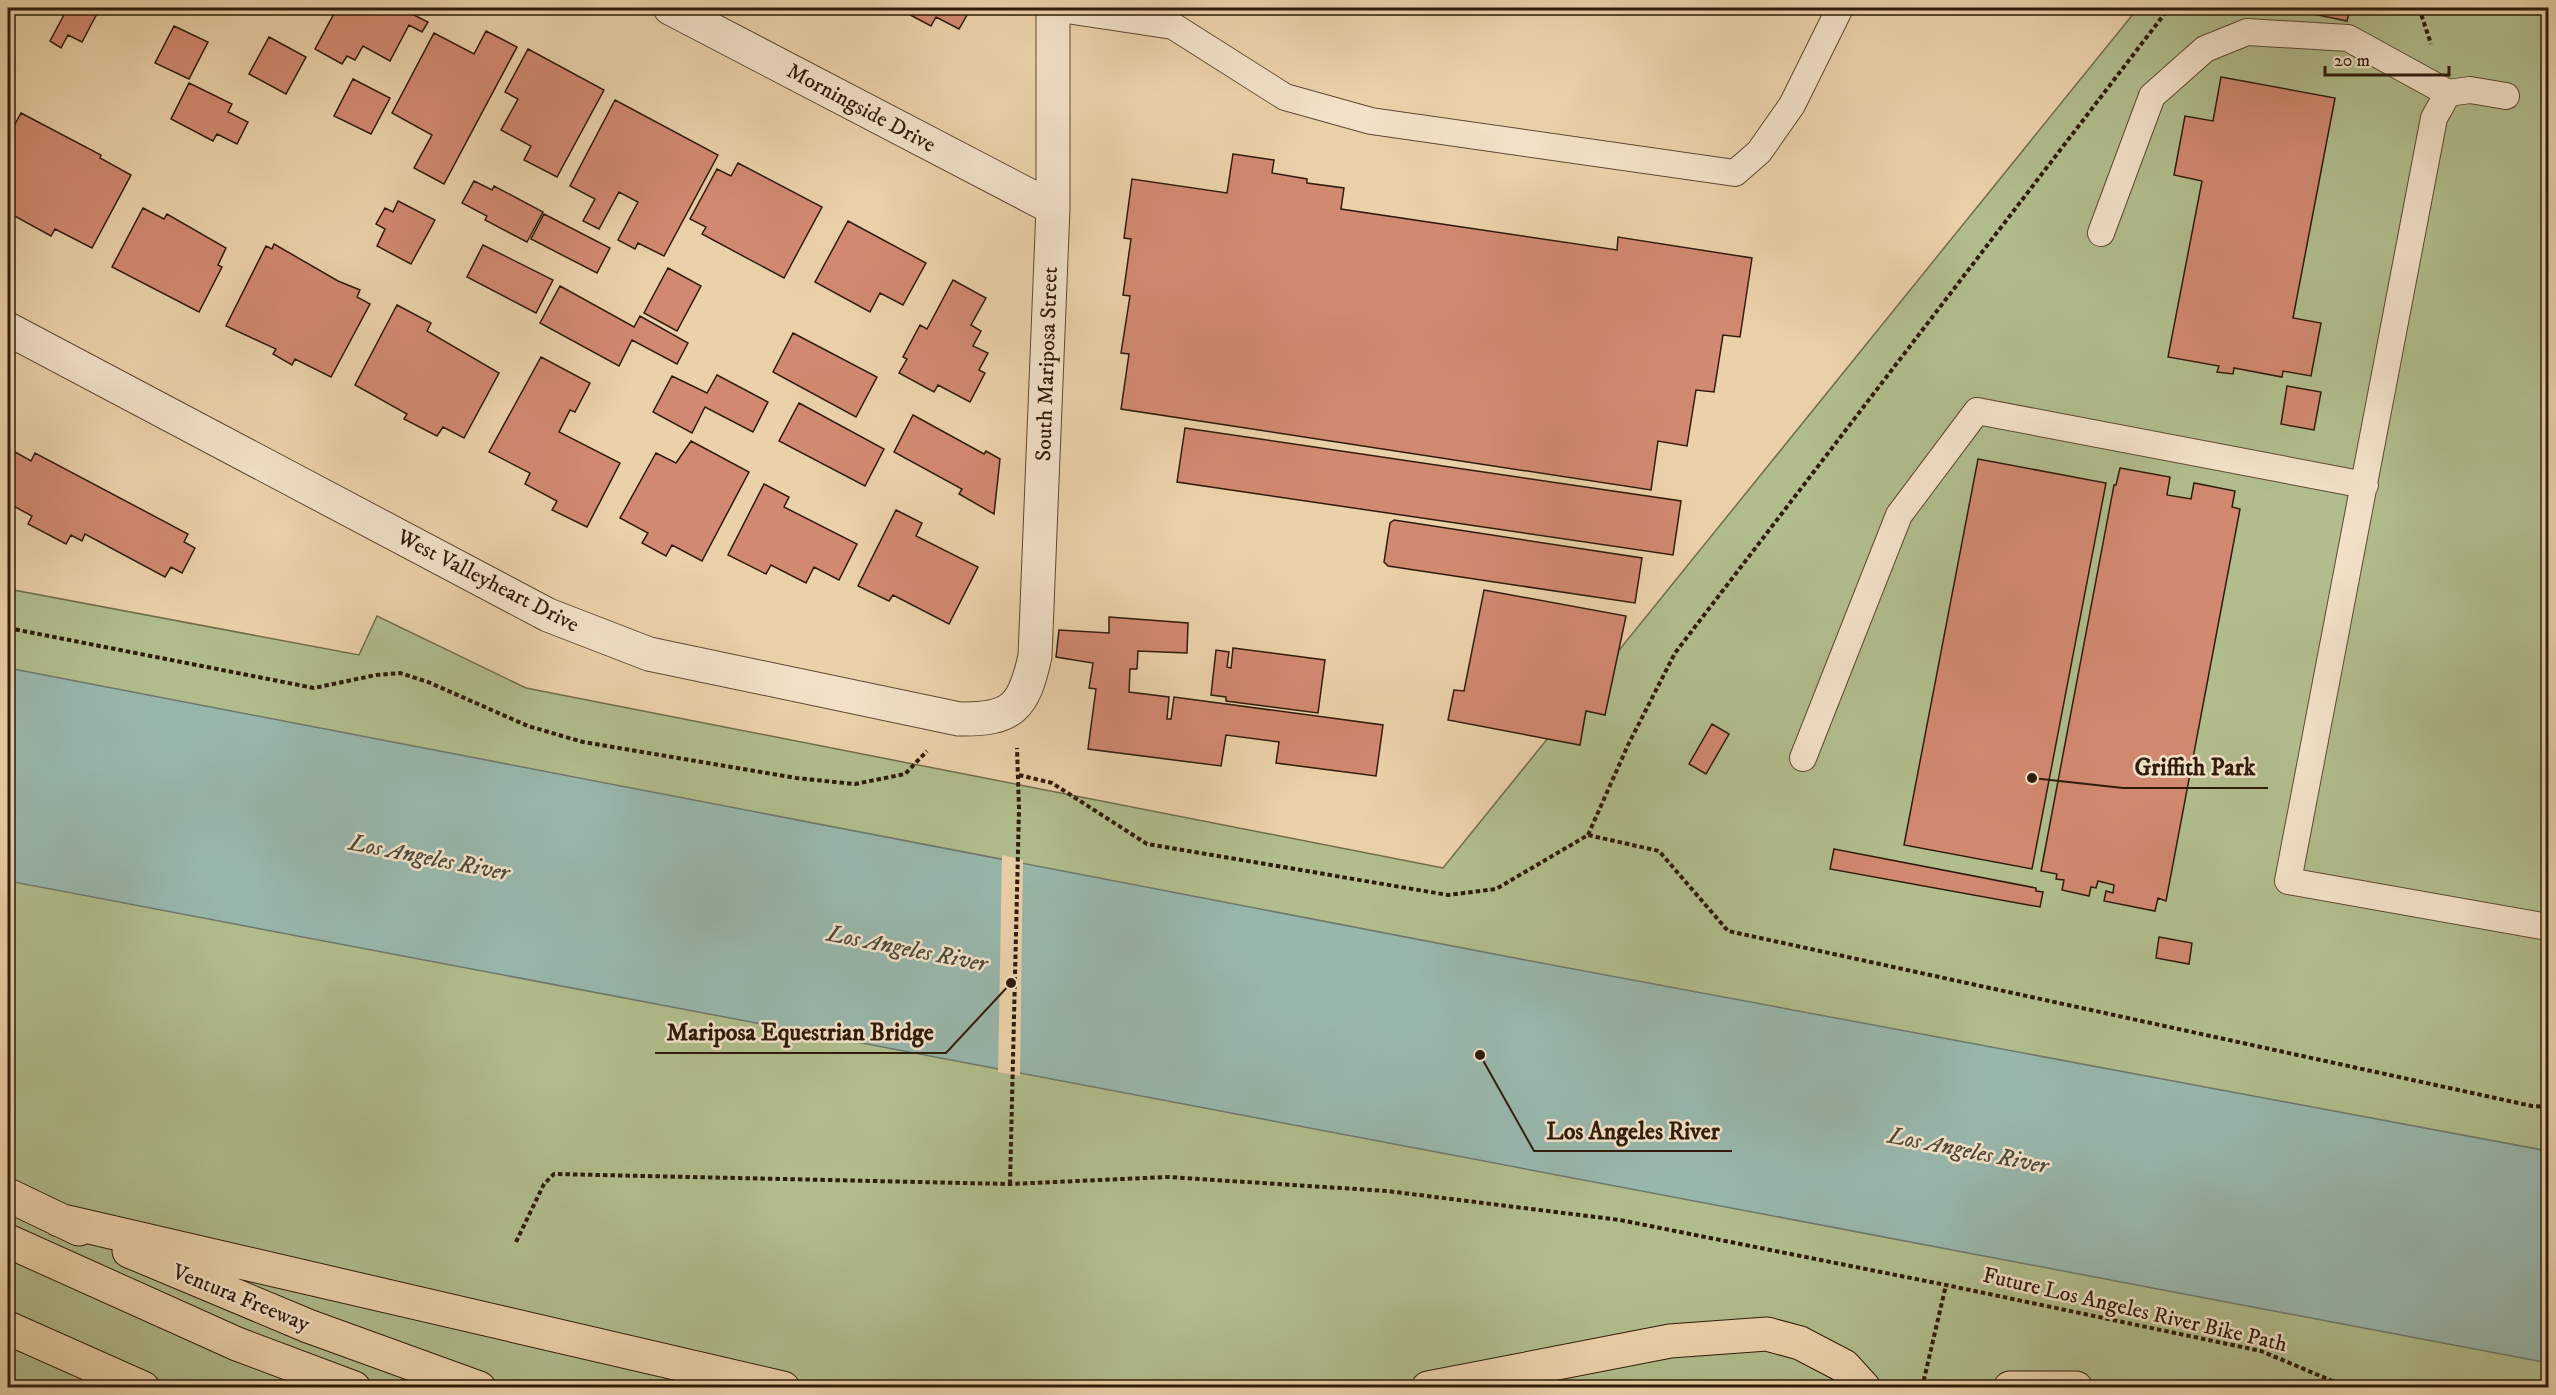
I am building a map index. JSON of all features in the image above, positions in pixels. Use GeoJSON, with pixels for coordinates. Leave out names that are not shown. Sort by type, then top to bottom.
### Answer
{"type":"FeatureCollection","features":[{"type":"Feature","properties":{"kind":"highway","name":"Ventura Freeway"},"geometry":{"type":"LineString","coordinates":[[8,1195],[224,1293],[382,1354],[479,1388]]}},
{"type":"Feature","properties":{"kind":"highway"},"geometry":{"type":"LineString","coordinates":[[59,1220],[783,1388]]}},
{"type":"Feature","properties":{"kind":"highway"},"geometry":{"type":"LineString","coordinates":[[8,1241],[237,1344],[354,1388]]}},
{"type":"Feature","properties":{"kind":"highway"},"geometry":{"type":"LineString","coordinates":[[8,1328],[143,1388]]}},
{"type":"Feature","properties":{"kind":"highway"},"geometry":{"type":"LineString","coordinates":[[1428,1388],[1670,1341],[1767,1334],[1800,1343],[1844,1366],[1864,1388]]}},
{"type":"Feature","properties":{"kind":"highway"},"geometry":{"type":"LineString","coordinates":[[2010,1388],[2076,1388]]}},
{"type":"Feature","properties":{"kind":"street","name":"Morningside Drive"},"geometry":{"type":"LineString","coordinates":[[670,8],[1053,208]]}},
{"type":"Feature","properties":{"kind":"street","name":"South Mariposa Street"},"geometry":{"type":"LineString","coordinates":[[1007,713],[1028,688],[1035,656],[1053,208],[1053,8]]}},
{"type":"Feature","properties":{"kind":"street","name":"West Valleyheart Drive"},"geometry":{"type":"LineString","coordinates":[[8,329],[548,615],[649,654],[959,719],[989,720],[1007,713]]}},
{"type":"Feature","properties":{"kind":"lane"},"geometry":{"type":"LineString","coordinates":[[1053,8],[1173,17],[1285,97],[1371,121],[1735,173],[1759,152],[1792,105],[1840,8]]}},
{"type":"Feature","properties":{"kind":"lane"},"geometry":{"type":"LineString","coordinates":[[2101,233],[2152,96],[2205,49],[2247,32],[2348,38],[2448,93],[2470,90],[2506,96]]}},
{"type":"Feature","properties":{"kind":"lane"},"geometry":{"type":"LineString","coordinates":[[2448,93],[2434,118],[2288,881],[2548,927]]}},
{"type":"Feature","properties":{"kind":"lane"},"geometry":{"type":"LineString","coordinates":[[1803,758],[1899,515],[1977,411],[2365,485]]}},
{"type":"Feature","properties":{"kind":"path"},"geometry":{"type":"LineString","coordinates":[[1019,775],[1052,783],[1147,844],[1448,895],[1496,890],[1588,835],[1628,745],[1675,653],[2169,8]]}},
{"type":"Feature","properties":{"kind":"path"},"geometry":{"type":"LineString","coordinates":[[8,628],[314,688],[400,673],[428,682],[528,726],[583,742],[784,776],[855,784],[905,774],[959,719]]}},
{"type":"Feature","properties":{"kind":"path"},"geometry":{"type":"LineString","coordinates":[[1007,713],[1019,753],[1011,1184]]}},
{"type":"Feature","properties":{"kind":"path"},"geometry":{"type":"LineString","coordinates":[[1588,835],[1659,850],[1728,931],[2532,1106],[2548,1107]]}},
{"type":"Feature","properties":{"kind":"path","name":"Future Los Angeles River Bike Path"},"geometry":{"type":"LineString","coordinates":[[516,1242],[544,1184],[554,1174],[1011,1184],[1168,1177],[1387,1191],[1620,1220],[1946,1285],[2261,1351],[2349,1388]]}},
{"type":"Feature","properties":{"kind":"path"},"geometry":{"type":"LineString","coordinates":[[1922,1388],[1946,1285]]}},
{"type":"Feature","properties":{"kind":"green space"},"geometry":{"type":"Polygon","coordinates":[[[2138,8],[2548,8],[2548,1387],[8,1387],[8,589],[359,655],[377,616],[526,688],[1443,868],[2138,8]]]}},
{"type":"Feature","properties":{"kind":"water","name":"Los Angeles River"},"geometry":{"type":"Polygon","coordinates":[[[8,668],[1520,959],[2548,1151],[2548,1363],[8,881],[8,668]]]}},
{"type":"Feature","properties":{"kind":"pier"},"geometry":{"type":"Polygon","coordinates":[[[1002,855],[1023,860],[1020,1076],[998,1072],[1002,855]]]}},
{"type":"Feature","properties":{"kind":"building"},"geometry":{"type":"Polygon","coordinates":[[[58,8],[100,8],[82,42],[68,35],[61,48],[50,41],[66,11],[58,8]]]}},
{"type":"Feature","properties":{"kind":"building"},"geometry":{"type":"Polygon","coordinates":[[[337,8],[400,8],[428,22],[422,32],[409,25],[390,61],[363,46],[355,60],[347,56],[342,64],[315,49],[337,8]]]}},
{"type":"Feature","properties":{"kind":"building"},"geometry":{"type":"Polygon","coordinates":[[[881,8],[894,8],[891,13],[881,8]]]}},
{"type":"Feature","properties":{"kind":"building"},"geometry":{"type":"Polygon","coordinates":[[[897,8],[971,8],[959,29],[936,17],[931,26],[897,8]]]}},
{"type":"Feature","properties":{"kind":"building"},"geometry":{"type":"Polygon","coordinates":[[[2314,8],[2350,8],[2347,21],[2313,14],[2314,8]]]}},
{"type":"Feature","properties":{"kind":"building"},"geometry":{"type":"Polygon","coordinates":[[[174,26],[208,42],[189,79],[155,63],[174,26]]]}},
{"type":"Feature","properties":{"kind":"building"},"geometry":{"type":"Polygon","coordinates":[[[486,31],[517,47],[444,184],[414,168],[432,135],[392,113],[434,33],[474,54],[486,31]]]}},
{"type":"Feature","properties":{"kind":"building"},"geometry":{"type":"Polygon","coordinates":[[[269,37],[306,57],[286,94],[249,74],[269,37]]]}},
{"type":"Feature","properties":{"kind":"building"},"geometry":{"type":"Polygon","coordinates":[[[528,49],[604,90],[557,177],[524,160],[531,146],[501,130],[518,99],[505,92],[528,49]]]}},
{"type":"Feature","properties":{"kind":"building"},"geometry":{"type":"Polygon","coordinates":[[[2221,77],[2335,98],[2293,318],[2321,323],[2311,376],[2283,371],[2282,377],[2234,368],[2233,374],[2217,372],[2219,366],[2168,357],[2202,181],[2174,175],[2185,116],[2213,121],[2221,77]]]}},
{"type":"Feature","properties":{"kind":"building"},"geometry":{"type":"Polygon","coordinates":[[[353,79],[390,98],[371,134],[334,116],[353,79]]]}},
{"type":"Feature","properties":{"kind":"building"},"geometry":{"type":"Polygon","coordinates":[[[189,83],[232,104],[228,112],[248,122],[237,144],[217,134],[213,141],[171,119],[189,83]]]}},
{"type":"Feature","properties":{"kind":"building"},"geometry":{"type":"Polygon","coordinates":[[[615,100],[718,155],[664,256],[638,243],[635,249],[618,240],[638,202],[619,192],[599,229],[583,221],[595,199],[570,186],[615,100]]]}},
{"type":"Feature","properties":{"kind":"building"},"geometry":{"type":"Polygon","coordinates":[[[21,113],[101,155],[100,158],[131,175],[92,248],[55,229],[51,236],[9,213],[13,205],[8,201],[8,137],[21,113]]]}},
{"type":"Feature","properties":{"kind":"building"},"geometry":{"type":"Polygon","coordinates":[[[1233,154],[1274,160],[1272,173],[1307,179],[1307,183],[1344,188],[1341,209],[1617,250],[1618,237],[1752,258],[1740,337],[1723,335],[1714,392],[1696,390],[1687,446],[1658,441],[1651,490],[1121,409],[1129,354],[1121,353],[1130,296],[1123,295],[1131,239],[1124,238],[1132,179],[1227,193],[1233,154]]]}},
{"type":"Feature","properties":{"kind":"building"},"geometry":{"type":"Polygon","coordinates":[[[738,163],[822,207],[784,278],[702,234],[706,227],[690,219],[717,169],[731,176],[738,163]]]}},
{"type":"Feature","properties":{"kind":"building"},"geometry":{"type":"Polygon","coordinates":[[[474,181],[492,190],[494,186],[543,212],[527,242],[485,220],[487,216],[462,203],[474,181]]]}},
{"type":"Feature","properties":{"kind":"building"},"geometry":{"type":"Polygon","coordinates":[[[398,201],[435,220],[411,264],[377,246],[385,229],[376,224],[385,208],[393,212],[398,201]]]}},
{"type":"Feature","properties":{"kind":"building"},"geometry":{"type":"Polygon","coordinates":[[[143,208],[164,219],[167,214],[226,248],[218,265],[222,267],[199,312],[112,267],[143,208]]]}},
{"type":"Feature","properties":{"kind":"building"},"geometry":{"type":"Polygon","coordinates":[[[544,214],[610,248],[597,273],[531,239],[544,214]]]}},
{"type":"Feature","properties":{"kind":"building"},"geometry":{"type":"Polygon","coordinates":[[[848,221],[926,263],[903,305],[880,293],[870,312],[815,282],[848,221]]]}},
{"type":"Feature","properties":{"kind":"building"},"geometry":{"type":"Polygon","coordinates":[[[274,244],[338,281],[360,290],[357,297],[370,304],[331,377],[295,359],[292,365],[273,354],[276,349],[226,326],[266,246],[272,249],[274,244]]]}},
{"type":"Feature","properties":{"kind":"building"},"geometry":{"type":"Polygon","coordinates":[[[483,245],[553,280],[536,313],[467,277],[483,245]]]}},
{"type":"Feature","properties":{"kind":"building"},"geometry":{"type":"Polygon","coordinates":[[[668,268],[701,286],[677,331],[644,313],[668,268]]]}},
{"type":"Feature","properties":{"kind":"building"},"geometry":{"type":"Polygon","coordinates":[[[953,280],[986,298],[971,325],[981,331],[973,346],[988,353],[979,370],[985,373],[970,402],[938,385],[934,392],[899,373],[907,359],[903,357],[920,325],[927,329],[953,280]]]}},
{"type":"Feature","properties":{"kind":"building"},"geometry":{"type":"Polygon","coordinates":[[[560,286],[634,327],[640,316],[688,343],[677,364],[632,340],[619,366],[540,323],[560,286]]]}},
{"type":"Feature","properties":{"kind":"building"},"geometry":{"type":"Polygon","coordinates":[[[397,305],[431,323],[427,331],[499,373],[464,438],[443,427],[437,436],[404,419],[407,414],[355,385],[397,305]]]}},
{"type":"Feature","properties":{"kind":"building"},"geometry":{"type":"Polygon","coordinates":[[[793,333],[877,377],[856,417],[773,372],[793,333]]]}},
{"type":"Feature","properties":{"kind":"building"},"geometry":{"type":"Polygon","coordinates":[[[541,357],[590,383],[575,412],[570,410],[559,432],[620,463],[587,527],[552,510],[557,501],[525,484],[530,473],[489,452],[541,357]]]}},
{"type":"Feature","properties":{"kind":"building"},"geometry":{"type":"Polygon","coordinates":[[[717,375],[768,402],[753,432],[705,407],[692,433],[653,412],[672,376],[707,393],[717,375]]]}},
{"type":"Feature","properties":{"kind":"building"},"geometry":{"type":"Polygon","coordinates":[[[2287,386],[2321,392],[2314,430],[2281,424],[2287,386]]]}},
{"type":"Feature","properties":{"kind":"building"},"geometry":{"type":"Polygon","coordinates":[[[799,403],[884,449],[865,486],[779,441],[799,403]]]}},
{"type":"Feature","properties":{"kind":"building"},"geometry":{"type":"Polygon","coordinates":[[[913,415],[984,454],[986,451],[1000,459],[994,514],[959,494],[962,489],[894,452],[913,415]]]}},
{"type":"Feature","properties":{"kind":"building"},"geometry":{"type":"Polygon","coordinates":[[[1185,428],[1681,501],[1673,555],[1177,482],[1185,428]]]}},
{"type":"Feature","properties":{"kind":"building"},"geometry":{"type":"Polygon","coordinates":[[[691,441],[749,472],[702,561],[672,545],[666,556],[642,543],[648,533],[620,518],[656,453],[676,463],[691,441]]]}},
{"type":"Feature","properties":{"kind":"building"},"geometry":{"type":"Polygon","coordinates":[[[8,448],[31,461],[35,453],[188,534],[184,542],[195,548],[182,573],[171,567],[165,577],[85,534],[82,541],[71,535],[66,544],[28,524],[32,516],[8,503],[8,448]]]}},
{"type":"Feature","properties":{"kind":"building"},"geometry":{"type":"Polygon","coordinates":[[[1978,459],[2106,483],[2032,869],[1904,845],[1978,459]]]}},
{"type":"Feature","properties":{"kind":"building"},"geometry":{"type":"Polygon","coordinates":[[[2120,468],[2170,477],[2167,495],[2191,499],[2194,483],[2235,491],[2232,507],[2240,509],[2166,901],[2158,898],[2155,911],[2104,901],[2106,891],[2113,893],[2114,885],[2098,881],[2096,888],[2091,887],[2089,896],[2062,890],[2064,880],[2056,879],[2057,874],[2041,871],[2114,485],[2116,485],[2120,468]]]}},
{"type":"Feature","properties":{"kind":"building"},"geometry":{"type":"Polygon","coordinates":[[[764,484],[789,497],[784,507],[857,544],[839,580],[814,567],[806,583],[771,565],[766,574],[728,555],[764,484]]]}},
{"type":"Feature","properties":{"kind":"building"},"geometry":{"type":"Polygon","coordinates":[[[896,510],[922,523],[916,536],[978,567],[949,624],[893,595],[889,601],[858,586],[896,510]]]}},
{"type":"Feature","properties":{"kind":"building"},"geometry":{"type":"Polygon","coordinates":[[[1394,520],[1642,558],[1635,603],[1388,566],[1384,562],[1390,523],[1394,520]]]}},
{"type":"Feature","properties":{"kind":"building"},"geometry":{"type":"Polygon","coordinates":[[[1484,590],[1626,616],[1605,715],[1586,711],[1580,745],[1448,720],[1454,690],[1464,691],[1484,590]]]}},
{"type":"Feature","properties":{"kind":"building"},"geometry":{"type":"Polygon","coordinates":[[[1109,617],[1188,623],[1187,653],[1138,651],[1137,669],[1130,669],[1129,692],[1169,697],[1167,719],[1171,719],[1174,697],[1383,725],[1376,776],[1276,763],[1279,742],[1226,735],[1221,766],[1088,749],[1096,689],[1089,688],[1093,663],[1056,657],[1059,630],[1109,633],[1109,617]]]}},
{"type":"Feature","properties":{"kind":"building"},"geometry":{"type":"Polygon","coordinates":[[[1233,648],[1325,660],[1318,713],[1226,701],[1226,697],[1211,695],[1216,650],[1229,652],[1227,667],[1231,668],[1233,648]]]}},
{"type":"Feature","properties":{"kind":"building"},"geometry":{"type":"Polygon","coordinates":[[[1712,724],[1729,734],[1706,774],[1689,764],[1712,724]]]}},
{"type":"Feature","properties":{"kind":"building"},"geometry":{"type":"Polygon","coordinates":[[[1834,849],[2036,888],[2036,891],[2043,892],[2040,907],[1830,869],[1834,849]]]}},
{"type":"Feature","properties":{"kind":"building"},"geometry":{"type":"Polygon","coordinates":[[[2159,937],[2192,943],[2189,964],[2156,958],[2159,937]]]}},
{"type":"Feature","properties":{"kind":"place","name":"Griffith Park"},"geometry":{"type":"Point","coordinates":[2032,778]}},
{"type":"Feature","properties":{"kind":"place","name":"Mariposa Equestrian Bridge"},"geometry":{"type":"Point","coordinates":[1011,983]}},
{"type":"Feature","properties":{"kind":"place","name":"Los Angeles River"},"geometry":{"type":"Point","coordinates":[1480,1055]}}]}
